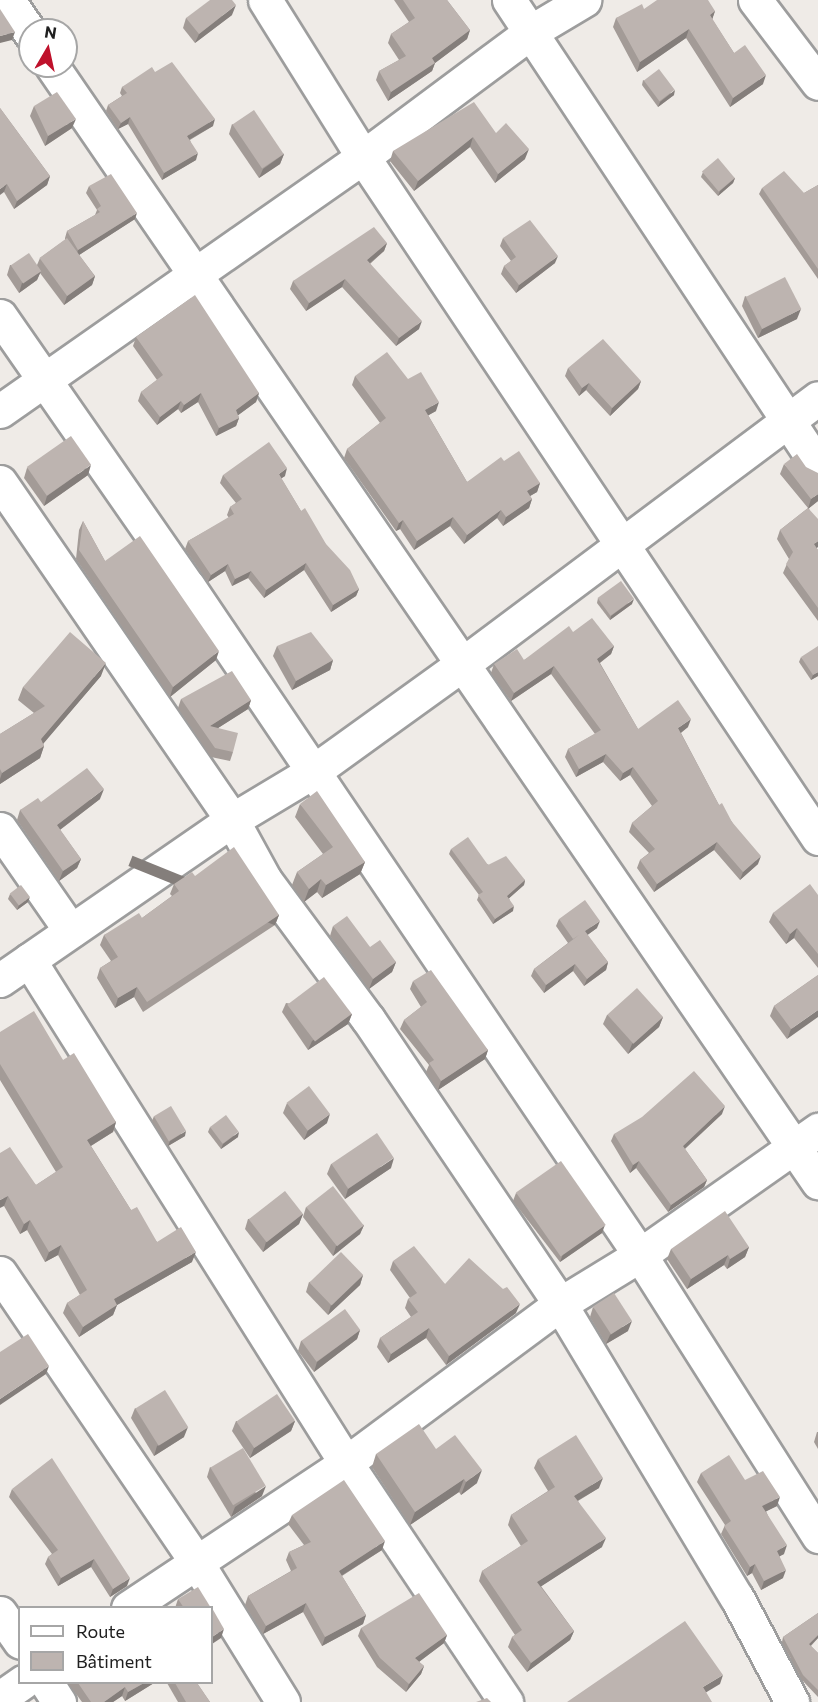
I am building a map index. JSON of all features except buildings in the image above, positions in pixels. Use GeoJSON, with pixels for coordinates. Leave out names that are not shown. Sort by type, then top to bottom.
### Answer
{"type":"FeatureCollection","features":[{"type":"Feature","properties":{"kind":"street"},"geometry":{"type":"LineString","coordinates":[[8,0],[20,18]]}},
{"type":"Feature","properties":{"kind":"street"},"geometry":{"type":"LineString","coordinates":[[265,0],[363,157],[818,837]]}},
{"type":"Feature","properties":{"kind":"street"},"geometry":{"type":"LineString","coordinates":[[509,0],[785,422],[818,466]]}},
{"type":"Feature","properties":{"kind":"street"},"geometry":{"type":"LineString","coordinates":[[0,411],[45,382],[363,157],[532,32],[584,0]]}},
{"type":"Feature","properties":{"kind":"street"},"geometry":{"type":"LineString","coordinates":[[755,0],[818,83]]}},
{"type":"Feature","properties":{"kind":"street"},"geometry":{"type":"LineString","coordinates":[[60,78],[193,277],[464,663],[806,1139],[818,1182]]}},
{"type":"Feature","properties":{"kind":"street"},"geometry":{"type":"LineString","coordinates":[[0,316],[314,771],[640,1255],[818,1536]]}},
{"type":"Feature","properties":{"kind":"street"},"geometry":{"type":"LineString","coordinates":[[0,981],[232,820],[314,771],[464,663],[818,398]]}},
{"type":"Feature","properties":{"kind":"street"},"geometry":{"type":"LineString","coordinates":[[0,482],[232,820],[265,880],[368,1019],[560,1304],[737,1598],[792,1702]]}},
{"type":"Feature","properties":{"kind":"street"},"geometry":{"type":"LineString","coordinates":[[0,829],[71,931]]}},
{"type":"Feature","properties":{"kind":"street"},"geometry":{"type":"LineString","coordinates":[[29,960],[346,1462],[506,1702]]}},
{"type":"Feature","properties":{"kind":"street"},"geometry":{"type":"LineString","coordinates":[[131,1606],[195,1560],[346,1462],[560,1304],[640,1255],[806,1139]]}},
{"type":"Feature","properties":{"kind":"street"},"geometry":{"type":"LineString","coordinates":[[0,1273],[195,1560],[283,1702]]}},
{"type":"Feature","properties":{"kind":"street"},"geometry":{"type":"LineString","coordinates":[[0,1613],[18,1639]]}},
{"type":"Feature","properties":{"kind":"street"},"geometry":{"type":"LineString","coordinates":[[0,1698],[21,1684]]}},
{"type":"Feature","properties":{"kind":"street"},"geometry":{"type":"LineString","coordinates":[[47,1684],[59,1702]]}}]}
